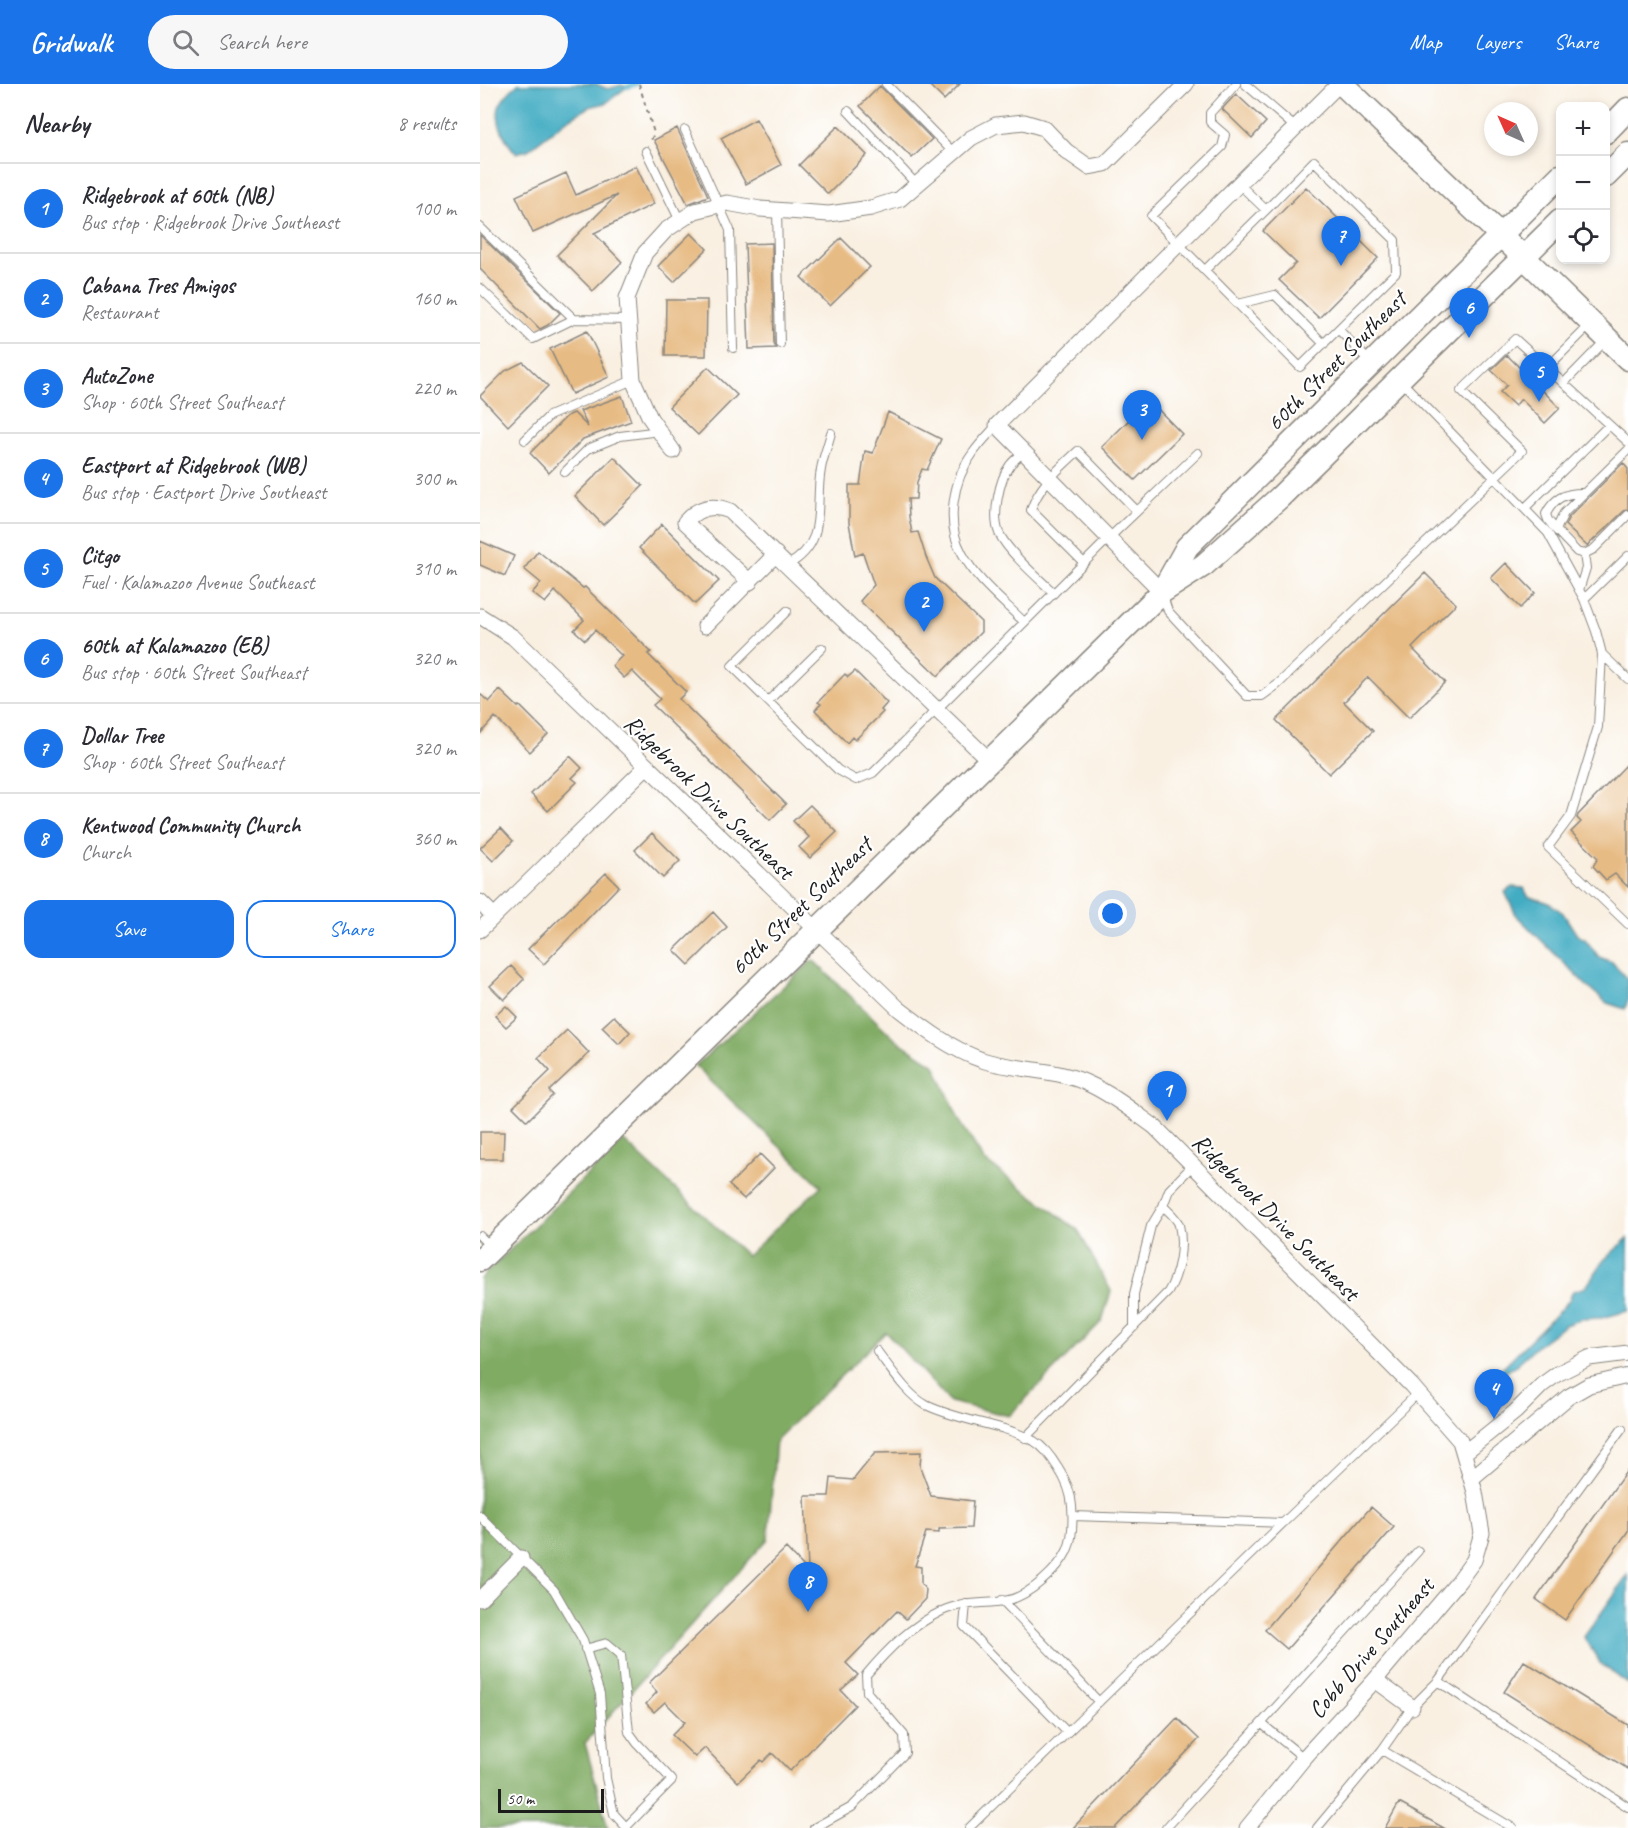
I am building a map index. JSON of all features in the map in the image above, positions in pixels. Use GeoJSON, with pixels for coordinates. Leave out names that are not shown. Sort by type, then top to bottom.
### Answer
{"type":"FeatureCollection","features":[{"type":"Feature","properties":{"kind":"main road"},"geometry":{"type":"LineString","coordinates":[[1341,84],[1524,257],[1628,360]]}},
{"type":"Feature","properties":{"kind":"main road"},"geometry":{"type":"LineString","coordinates":[[1610,127],[1628,109]]}},
{"type":"Feature","properties":{"kind":"main road"},"geometry":{"type":"LineString","coordinates":[[1610,171],[1628,154]]}},
{"type":"Feature","properties":{"kind":"main road","name":"60th Street Southeast"},"geometry":{"type":"LineString","coordinates":[[1162,592],[1187,547],[1556,180]]}},
{"type":"Feature","properties":{"kind":"main road","name":"60th Street Southeast"},"geometry":{"type":"LineString","coordinates":[[484,1248],[1162,592],[1204,565],[1280,497],[1556,225]]}},
{"type":"Feature","properties":{"kind":"main road"},"geometry":{"type":"LineString","coordinates":[[1332,404],[1326,424],[1333,445]]}},
{"type":"Feature","properties":{"kind":"street"},"geometry":{"type":"LineString","coordinates":[[673,452],[650,418],[633,380],[627,298],[645,253],[666,230],[695,211],[727,203],[759,209],[829,214],[871,208],[900,199],[970,138],[996,125],[1024,122],[1044,128],[1066,151],[1089,167],[1105,164],[1186,84]]}},
{"type":"Feature","properties":{"kind":"street"},"geometry":{"type":"LineString","coordinates":[[1162,592],[997,425],[1341,84]]}},
{"type":"Feature","properties":{"kind":"street"},"geometry":{"type":"LineString","coordinates":[[750,582],[685,522],[691,515],[703,508],[718,506],[730,511],[989,760]]}},
{"type":"Feature","properties":{"kind":"street"},"geometry":{"type":"LineString","coordinates":[[705,626],[776,554]]}},
{"type":"Feature","properties":{"kind":"street","name":"Ridgebrook Drive Southeast"},"geometry":{"type":"LineString","coordinates":[[480,616],[513,638],[899,1010],[957,1049],[983,1060],[1044,1071],[1088,1083],[1155,1127],[1418,1394],[1460,1441],[1472,1478]]}},
{"type":"Feature","properties":{"kind":"street"},"geometry":{"type":"LineString","coordinates":[[480,930],[646,767]]}},
{"type":"Feature","properties":{"kind":"street"},"geometry":{"type":"LineString","coordinates":[[480,902],[494,916]]}},
{"type":"Feature","properties":{"kind":"street"},"geometry":{"type":"LineString","coordinates":[[1464,1453],[1557,1374],[1589,1358],[1628,1353]]}},
{"type":"Feature","properties":{"kind":"street"},"geometry":{"type":"LineString","coordinates":[[1472,1478],[1568,1396],[1589,1385],[1628,1377]]}},
{"type":"Feature","properties":{"kind":"street","name":"Cobb Drive Southeast"},"geometry":{"type":"LineString","coordinates":[[1247,1828],[1304,1758],[1375,1680],[1474,1560],[1482,1533],[1472,1478]]}},
{"type":"Feature","properties":{"kind":"street"},"geometry":{"type":"LineString","coordinates":[[480,1599],[521,1558]]}},
{"type":"Feature","properties":{"kind":"street"},"geometry":{"type":"LineString","coordinates":[[1375,1680],[1412,1707]]}},
{"type":"Feature","properties":{"kind":"lane"},"geometry":{"type":"LineString","coordinates":[[886,84],[954,153]]}},
{"type":"Feature","properties":{"kind":"lane"},"geometry":{"type":"LineString","coordinates":[[1204,270],[1314,161],[1395,240],[1396,272],[1300,367],[1204,270],[1179,244],[1151,216],[1221,147],[1225,135],[1210,122],[1210,113],[1236,84]]}},
{"type":"Feature","properties":{"kind":"lane"},"geometry":{"type":"LineString","coordinates":[[1245,84],[1296,128]]}},
{"type":"Feature","properties":{"kind":"lane"},"geometry":{"type":"LineString","coordinates":[[848,111],[918,185]]}},
{"type":"Feature","properties":{"kind":"lane"},"geometry":{"type":"LineString","coordinates":[[685,130],[730,230],[733,348]]}},
{"type":"Feature","properties":{"kind":"lane"},"geometry":{"type":"LineString","coordinates":[[646,151],[680,221]]}},
{"type":"Feature","properties":{"kind":"lane"},"geometry":{"type":"LineString","coordinates":[[1239,184],[1266,210]]}},
{"type":"Feature","properties":{"kind":"lane"},"geometry":{"type":"LineString","coordinates":[[777,210],[780,344]]}},
{"type":"Feature","properties":{"kind":"lane"},"geometry":{"type":"LineString","coordinates":[[480,228],[574,319]]}},
{"type":"Feature","properties":{"kind":"lane"},"geometry":{"type":"LineString","coordinates":[[480,288],[532,339],[574,319],[629,320]]}},
{"type":"Feature","properties":{"kind":"lane"},"geometry":{"type":"LineString","coordinates":[[1238,304],[1275,295],[1324,344]]}},
{"type":"Feature","properties":{"kind":"lane"},"geometry":{"type":"LineString","coordinates":[[1339,330],[1372,364]]}},
{"type":"Feature","properties":{"kind":"lane"},"geometry":{"type":"LineString","coordinates":[[1548,367],[1600,331]]}},
{"type":"Feature","properties":{"kind":"lane"},"geometry":{"type":"LineString","coordinates":[[1564,383],[1600,331]]}},
{"type":"Feature","properties":{"kind":"lane"},"geometry":{"type":"LineString","coordinates":[[1162,592],[1168,611],[1247,696],[1262,696],[1277,685],[1522,451],[1461,391],[1515,339],[1628,442]]}},
{"type":"Feature","properties":{"kind":"lane"},"geometry":{"type":"LineString","coordinates":[[525,440],[549,416],[633,380]]}},
{"type":"Feature","properties":{"kind":"lane"},"geometry":{"type":"LineString","coordinates":[[1400,380],[1548,532],[1584,599],[1602,654],[1598,727],[1571,816],[1548,847],[1628,924]]}},
{"type":"Feature","properties":{"kind":"lane"},"geometry":{"type":"LineString","coordinates":[[997,425],[972,454],[956,486],[951,519],[961,552],[979,577],[1024,622]]}},
{"type":"Feature","properties":{"kind":"lane"},"geometry":{"type":"LineString","coordinates":[[1525,508],[1609,425]]}},
{"type":"Feature","properties":{"kind":"lane"},"geometry":{"type":"LineString","coordinates":[[565,472],[588,449],[620,436],[660,431]]}},
{"type":"Feature","properties":{"kind":"lane"},"geometry":{"type":"LineString","coordinates":[[788,566],[800,559],[811,547],[819,518],[821,470],[831,433]]}},
{"type":"Feature","properties":{"kind":"lane"},"geometry":{"type":"LineString","coordinates":[[1556,531],[1564,513],[1628,450]]}},
{"type":"Feature","properties":{"kind":"lane"},"geometry":{"type":"LineString","coordinates":[[1084,563],[1031,510],[1035,496],[1049,478],[1078,451],[1137,511]]}},
{"type":"Feature","properties":{"kind":"lane"},"geometry":{"type":"LineString","coordinates":[[1024,452],[1009,466],[1001,483],[996,507],[999,533],[1015,554],[1054,593]]}},
{"type":"Feature","properties":{"kind":"lane"},"geometry":{"type":"LineString","coordinates":[[787,611],[732,666],[838,770],[856,780],[873,773],[1109,538],[1198,453]]}},
{"type":"Feature","properties":{"kind":"lane"},"geometry":{"type":"LineString","coordinates":[[1582,493],[1569,493],[1562,496],[1546,514],[1556,531],[1577,552],[1584,554],[1594,549],[1628,515]]}},
{"type":"Feature","properties":{"kind":"lane"},"geometry":{"type":"LineString","coordinates":[[1579,590],[1586,568],[1584,554]]}},
{"type":"Feature","properties":{"kind":"lane"},"geometry":{"type":"LineString","coordinates":[[1584,599],[1628,556]]}},
{"type":"Feature","properties":{"kind":"lane"},"geometry":{"type":"LineString","coordinates":[[768,701],[822,648]]}},
{"type":"Feature","properties":{"kind":"lane"},"geometry":{"type":"LineString","coordinates":[[1602,654],[1628,679]]}},
{"type":"Feature","properties":{"kind":"lane"},"geometry":{"type":"LineString","coordinates":[[1134,1327],[1134,1294],[1151,1226],[1169,1190],[1193,1165]]}},
{"type":"Feature","properties":{"kind":"lane"},"geometry":{"type":"LineString","coordinates":[[1025,1437],[1168,1292],[1176,1279],[1180,1245],[1178,1223],[1163,1206]]}},
{"type":"Feature","properties":{"kind":"lane"},"geometry":{"type":"LineString","coordinates":[[814,1828],[852,1807],[904,1753],[904,1734],[867,1692],[866,1676],[911,1628],[944,1610],[966,1604],[1010,1600],[1036,1586],[1057,1565],[1067,1550],[1073,1529],[1071,1495],[1064,1476],[1050,1456],[1036,1442],[999,1427],[971,1422],[924,1404],[906,1388],[877,1351]]}},
{"type":"Feature","properties":{"kind":"lane"},"geometry":{"type":"LineString","coordinates":[[969,1828],[1418,1394]]}},
{"type":"Feature","properties":{"kind":"lane"},"geometry":{"type":"LineString","coordinates":[[1317,1828],[1382,1750],[1412,1707],[1438,1681],[1622,1429]]}},
{"type":"Feature","properties":{"kind":"lane"},"geometry":{"type":"LineString","coordinates":[[480,1516],[554,1590],[583,1640],[585,1649],[600,1694],[606,1778],[614,1814],[626,1828],[672,1780],[637,1743],[629,1731],[621,1655],[607,1643],[585,1649]]}},
{"type":"Feature","properties":{"kind":"lane"},"geometry":{"type":"LineString","coordinates":[[1073,1516],[1283,1522]]}},
{"type":"Feature","properties":{"kind":"lane"},"geometry":{"type":"LineString","coordinates":[[1166,1828],[1418,1551]]}},
{"type":"Feature","properties":{"kind":"lane"},"geometry":{"type":"LineString","coordinates":[[1002,1600],[1099,1702]]}},
{"type":"Feature","properties":{"kind":"lane"},"geometry":{"type":"LineString","coordinates":[[966,1604],[964,1626],[1067,1732]]}},
{"type":"Feature","properties":{"kind":"lane"},"geometry":{"type":"LineString","coordinates":[[1438,1681],[1628,1807]]}},
{"type":"Feature","properties":{"kind":"lane"},"geometry":{"type":"LineString","coordinates":[[1262,1724],[1304,1758]]}},
{"type":"Feature","properties":{"kind":"lane"},"geometry":{"type":"LineString","coordinates":[[1382,1750],[1513,1828]]}},
{"type":"Feature","properties":{"kind":"path"},"geometry":{"type":"LineString","coordinates":[[639,84],[654,133],[646,151]]}},
{"type":"Feature","properties":{"kind":"green space"},"geometry":{"type":"Polygon","coordinates":[[[813,960],[896,1040],[935,1065],[959,1120],[984,1160],[1078,1230],[1111,1291],[1102,1321],[1009,1416],[950,1402],[886,1332],[776,1440],[768,1539],[585,1743],[608,1828],[480,1828],[480,1279],[623,1140],[747,1256],[821,1186],[695,1066],[813,960]]]}},
{"type":"Feature","properties":{"kind":"water"},"geometry":{"type":"Polygon","coordinates":[[[518,84],[596,84],[608,89],[621,85],[627,87],[606,103],[589,107],[567,120],[528,150],[516,153],[502,132],[498,113],[502,101],[518,84]]]}},
{"type":"Feature","properties":{"kind":"water"},"geometry":{"type":"Polygon","coordinates":[[[1512,887],[1524,888],[1528,896],[1549,903],[1563,913],[1577,935],[1585,939],[1599,957],[1612,962],[1627,979],[1628,999],[1625,1009],[1607,1003],[1587,986],[1516,915],[1505,892],[1512,887]]]}},
{"type":"Feature","properties":{"kind":"water"},"geometry":{"type":"Polygon","coordinates":[[[1628,1238],[1628,1311],[1602,1318],[1581,1319],[1565,1325],[1514,1367],[1486,1384],[1559,1311],[1569,1300],[1573,1291],[1586,1287],[1604,1260],[1628,1238]]]}},
{"type":"Feature","properties":{"kind":"water"},"geometry":{"type":"Polygon","coordinates":[[[1628,1575],[1628,1684],[1600,1663],[1584,1637],[1628,1575]]]}},
{"type":"Feature","properties":{"kind":"building"},"geometry":{"type":"Polygon","coordinates":[[[928,84],[960,84],[944,100],[928,84]]]}},
{"type":"Feature","properties":{"kind":"building"},"geometry":{"type":"Polygon","coordinates":[[[880,86],[932,139],[912,158],[860,106],[880,86]]]}},
{"type":"Feature","properties":{"kind":"building"},"geometry":{"type":"Polygon","coordinates":[[[1236,94],[1266,122],[1252,138],[1222,109],[1236,94]]]}},
{"type":"Feature","properties":{"kind":"building"},"geometry":{"type":"Polygon","coordinates":[[[756,119],[781,165],[746,184],[721,138],[756,119]]]}},
{"type":"Feature","properties":{"kind":"building"},"geometry":{"type":"Polygon","coordinates":[[[838,126],[867,155],[828,194],[799,165],[838,126]]]}},
{"type":"Feature","properties":{"kind":"building"},"geometry":{"type":"Polygon","coordinates":[[[677,128],[708,196],[688,204],[654,140],[677,128]]]}},
{"type":"Feature","properties":{"kind":"building"},"geometry":{"type":"Polygon","coordinates":[[[636,166],[654,204],[594,233],[622,262],[593,291],[557,255],[617,195],[533,233],[516,196],[566,173],[576,195],[636,166]]]}},
{"type":"Feature","properties":{"kind":"building"},"geometry":{"type":"Polygon","coordinates":[[[1306,187],[1378,258],[1319,318],[1279,280],[1296,263],[1263,231],[1306,187]]]}},
{"type":"Feature","properties":{"kind":"building"},"geometry":{"type":"Polygon","coordinates":[[[691,233],[707,249],[674,282],[658,266],[691,233]]]}},
{"type":"Feature","properties":{"kind":"building"},"geometry":{"type":"Polygon","coordinates":[[[480,235],[560,313],[548,325],[540,329],[480,269],[480,235]]]}},
{"type":"Feature","properties":{"kind":"building"},"geometry":{"type":"Polygon","coordinates":[[[841,238],[870,267],[830,306],[801,277],[841,238]]]}},
{"type":"Feature","properties":{"kind":"building"},"geometry":{"type":"Polygon","coordinates":[[[772,243],[774,344],[776,348],[749,349],[745,244],[772,243]]]}},
{"type":"Feature","properties":{"kind":"building"},"geometry":{"type":"Polygon","coordinates":[[[666,300],[707,300],[706,356],[665,356],[666,300]]]}},
{"type":"Feature","properties":{"kind":"building"},"geometry":{"type":"Polygon","coordinates":[[[587,331],[609,377],[572,394],[550,349],[587,331]]]}},
{"type":"Feature","properties":{"kind":"building"},"geometry":{"type":"Polygon","coordinates":[[[1507,355],[1560,408],[1545,423],[1521,399],[1515,406],[1500,392],[1507,385],[1491,370],[1507,355]]]}},
{"type":"Feature","properties":{"kind":"building"},"geometry":{"type":"Polygon","coordinates":[[[523,362],[548,386],[508,426],[480,396],[505,371],[523,362]]]}},
{"type":"Feature","properties":{"kind":"building"},"geometry":{"type":"Polygon","coordinates":[[[708,367],[737,395],[698,435],[669,407],[708,367]]]}},
{"type":"Feature","properties":{"kind":"building"},"geometry":{"type":"Polygon","coordinates":[[[622,396],[631,421],[583,439],[549,473],[530,453],[567,416],[574,413],[588,427],[580,411],[622,396]]]}},
{"type":"Feature","properties":{"kind":"building"},"geometry":{"type":"Polygon","coordinates":[[[1149,400],[1182,434],[1135,480],[1102,447],[1149,400]]]}},
{"type":"Feature","properties":{"kind":"building"},"geometry":{"type":"Polygon","coordinates":[[[888,412],[941,439],[927,470],[922,469],[917,482],[916,499],[908,499],[912,533],[918,532],[935,578],[981,622],[981,632],[938,676],[860,601],[874,585],[863,553],[855,556],[849,523],[849,485],[860,485],[865,451],[873,453],[888,412]]]}},
{"type":"Feature","properties":{"kind":"building"},"geometry":{"type":"Polygon","coordinates":[[[614,457],[643,486],[603,525],[575,496],[614,457]]]}},
{"type":"Feature","properties":{"kind":"building"},"geometry":{"type":"Polygon","coordinates":[[[1623,463],[1628,469],[1628,509],[1587,546],[1565,525],[1569,517],[1623,463]]]}},
{"type":"Feature","properties":{"kind":"building"},"geometry":{"type":"Polygon","coordinates":[[[662,524],[719,581],[695,604],[639,548],[662,524]]]}},
{"type":"Feature","properties":{"kind":"building"},"geometry":{"type":"Polygon","coordinates":[[[480,541],[514,556],[505,576],[480,565],[480,541]]]}},
{"type":"Feature","properties":{"kind":"building"},"geometry":{"type":"Polygon","coordinates":[[[538,551],[583,588],[585,587],[651,652],[648,654],[686,692],[679,699],[786,804],[770,820],[653,705],[660,699],[632,671],[624,678],[612,666],[622,656],[595,630],[585,640],[574,630],[584,620],[555,591],[545,603],[532,593],[541,583],[524,569],[538,551]]]}},
{"type":"Feature","properties":{"kind":"building"},"geometry":{"type":"Polygon","coordinates":[[[1506,563],[1535,593],[1520,608],[1491,578],[1506,563]]]}},
{"type":"Feature","properties":{"kind":"building"},"geometry":{"type":"Polygon","coordinates":[[[1425,573],[1456,604],[1412,648],[1445,682],[1409,718],[1368,677],[1344,702],[1373,731],[1329,774],[1276,720],[1425,573]]]}},
{"type":"Feature","properties":{"kind":"building"},"geometry":{"type":"Polygon","coordinates":[[[855,671],[887,703],[881,710],[883,712],[855,740],[852,737],[847,743],[815,710],[821,704],[818,702],[845,674],[848,677],[855,671]]]}},
{"type":"Feature","properties":{"kind":"building"},"geometry":{"type":"Polygon","coordinates":[[[500,690],[548,734],[530,752],[495,717],[480,734],[480,694],[489,702],[500,690]]]}},
{"type":"Feature","properties":{"kind":"building"},"geometry":{"type":"Polygon","coordinates":[[[570,756],[582,768],[572,778],[577,782],[548,811],[531,794],[570,756]]]}},
{"type":"Feature","properties":{"kind":"building"},"geometry":{"type":"Polygon","coordinates":[[[1628,763],[1628,887],[1615,874],[1606,880],[1593,866],[1598,858],[1571,832],[1581,822],[1577,818],[1578,815],[1628,763]]]}},
{"type":"Feature","properties":{"kind":"building"},"geometry":{"type":"Polygon","coordinates":[[[810,805],[837,832],[810,858],[799,847],[809,837],[793,821],[810,805]]]}},
{"type":"Feature","properties":{"kind":"building"},"geometry":{"type":"Polygon","coordinates":[[[501,828],[513,841],[493,861],[480,848],[501,828]]]}},
{"type":"Feature","properties":{"kind":"building"},"geometry":{"type":"Polygon","coordinates":[[[652,833],[680,861],[663,878],[635,850],[652,833]]]}},
{"type":"Feature","properties":{"kind":"building"},"geometry":{"type":"Polygon","coordinates":[[[606,873],[619,886],[544,964],[528,949],[606,873]]]}},
{"type":"Feature","properties":{"kind":"building"},"geometry":{"type":"Polygon","coordinates":[[[713,912],[727,927],[689,965],[674,950],[713,912]]]}},
{"type":"Feature","properties":{"kind":"building"},"geometry":{"type":"Polygon","coordinates":[[[511,966],[524,979],[504,1000],[490,986],[511,966]]]}},
{"type":"Feature","properties":{"kind":"building"},"geometry":{"type":"Polygon","coordinates":[[[506,1006],[517,1017],[506,1027],[495,1016],[506,1006]]]}},
{"type":"Feature","properties":{"kind":"building"},"geometry":{"type":"Polygon","coordinates":[[[614,1016],[630,1032],[619,1044],[602,1027],[614,1016]]]}},
{"type":"Feature","properties":{"kind":"building"},"geometry":{"type":"Polygon","coordinates":[[[567,1030],[589,1053],[549,1091],[553,1095],[527,1121],[513,1107],[550,1071],[538,1058],[567,1030]]]}},
{"type":"Feature","properties":{"kind":"building"},"geometry":{"type":"Polygon","coordinates":[[[480,1132],[504,1132],[503,1159],[480,1159],[480,1132]]]}},
{"type":"Feature","properties":{"kind":"building"},"geometry":{"type":"Polygon","coordinates":[[[760,1154],[774,1168],[744,1199],[729,1185],[760,1154]]]}},
{"type":"Feature","properties":{"kind":"building"},"geometry":{"type":"Polygon","coordinates":[[[921,1452],[920,1467],[931,1496],[973,1501],[971,1528],[939,1529],[939,1533],[926,1532],[915,1566],[921,1567],[921,1584],[926,1590],[925,1599],[906,1619],[897,1611],[846,1663],[858,1675],[841,1690],[855,1705],[790,1771],[772,1753],[763,1762],[761,1760],[738,1782],[705,1748],[695,1757],[672,1735],[685,1722],[665,1702],[654,1712],[646,1704],[657,1692],[649,1683],[786,1548],[808,1571],[805,1496],[829,1496],[831,1478],[853,1480],[875,1453],[921,1452]]]}},
{"type":"Feature","properties":{"kind":"building"},"geometry":{"type":"Polygon","coordinates":[[[1628,1469],[1628,1531],[1565,1620],[1536,1599],[1628,1469]]]}},
{"type":"Feature","properties":{"kind":"building"},"geometry":{"type":"Polygon","coordinates":[[[1371,1507],[1394,1527],[1287,1649],[1265,1630],[1371,1507]]]}},
{"type":"Feature","properties":{"kind":"building"},"geometry":{"type":"Polygon","coordinates":[[[1524,1661],[1628,1725],[1628,1769],[1504,1692],[1524,1661]]]}},
{"type":"Feature","properties":{"kind":"building"},"geometry":{"type":"Polygon","coordinates":[[[1177,1718],[1199,1739],[1115,1828],[1073,1828],[1177,1718]]]}},
{"type":"Feature","properties":{"kind":"building"},"geometry":{"type":"Polygon","coordinates":[[[1399,1803],[1444,1828],[1385,1828],[1399,1803]]]}},
{"type":"Feature","properties":{"kind":"waterway"},"geometry":{"type":"LineString","coordinates":[[627,87],[637,84]]}},
{"type":"Feature","properties":{"kind":"place","name":"Dollar Tree"},"geometry":{"type":"Point","coordinates":[1341,266]}},
{"type":"Feature","properties":{"kind":"place","name":"60th at Kalamazoo (EB)"},"geometry":{"type":"Point","coordinates":[1469,338]}},
{"type":"Feature","properties":{"kind":"place","name":"Citgo"},"geometry":{"type":"Point","coordinates":[1539,402]}},
{"type":"Feature","properties":{"kind":"place","name":"AutoZone"},"geometry":{"type":"Point","coordinates":[1142,440]}},
{"type":"Feature","properties":{"kind":"place","name":"Cabana Tres Amigos"},"geometry":{"type":"Point","coordinates":[924,632]}},
{"type":"Feature","properties":{"kind":"place","name":"Ridgebrook at 60th (NB)"},"geometry":{"type":"Point","coordinates":[1167,1121]}},
{"type":"Feature","properties":{"kind":"place","name":"Eastport at Ridgebrook (WB)"},"geometry":{"type":"Point","coordinates":[1494,1419]}},
{"type":"Feature","properties":{"kind":"place","name":"Kentwood Community Church"},"geometry":{"type":"Point","coordinates":[808,1612]}}]}
